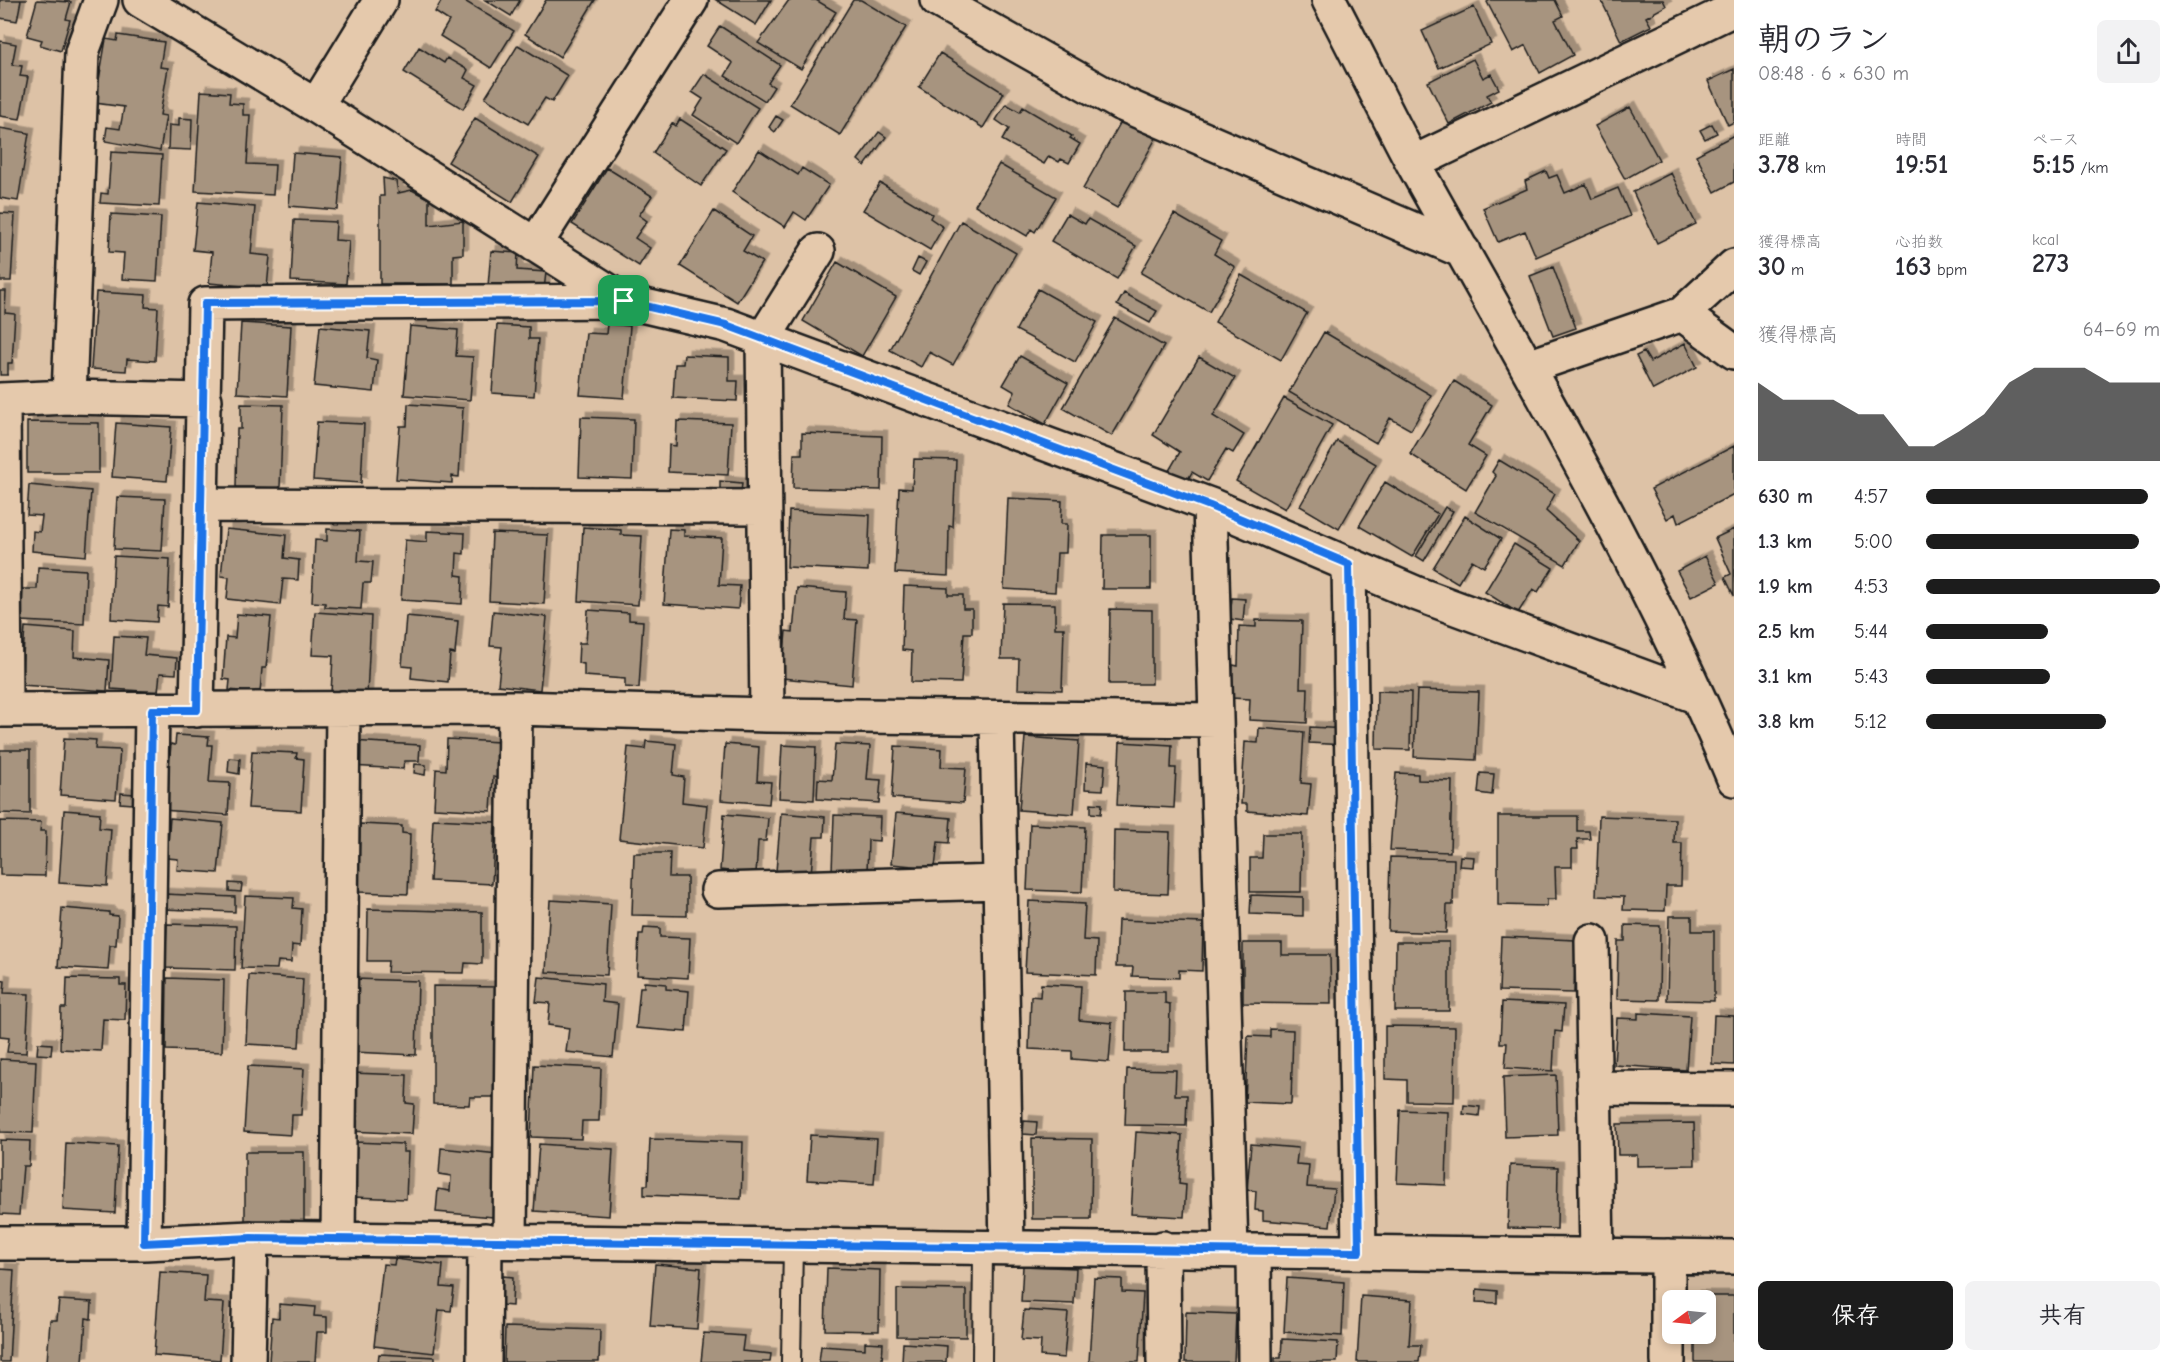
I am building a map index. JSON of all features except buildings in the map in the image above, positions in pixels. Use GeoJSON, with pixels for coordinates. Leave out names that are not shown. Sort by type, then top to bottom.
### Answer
{"type":"FeatureCollection","features":[{"type":"Feature","properties":{"kind":"street"},"geometry":{"type":"LineString","coordinates":[[69,398],[82,52],[101,0]]}},
{"type":"Feature","properties":{"kind":"street"},"geometry":{"type":"LineString","coordinates":[[140,0],[316,106],[624,301]]}},
{"type":"Feature","properties":{"kind":"street"},"geometry":{"type":"LineString","coordinates":[[316,106],[381,0]]}},
{"type":"Feature","properties":{"kind":"street"},"geometry":{"type":"LineString","coordinates":[[535,244],[691,0]]}},
{"type":"Feature","properties":{"kind":"street"},"geometry":{"type":"LineString","coordinates":[[937,0],[1120,103],[1463,251]]}},
{"type":"Feature","properties":{"kind":"street"},"geometry":{"type":"LineString","coordinates":[[1329,0],[1413,163],[1528,367],[1712,708],[1734,779]]}},
{"type":"Feature","properties":{"kind":"street"},"geometry":{"type":"LineString","coordinates":[[1413,163],[1734,9]]}},
{"type":"Feature","properties":{"kind":"street"},"geometry":{"type":"LineString","coordinates":[[767,715],[763,339],[819,251]]}},
{"type":"Feature","properties":{"kind":"street"},"geometry":{"type":"LineString","coordinates":[[1528,367],[1682,314],[1734,266]]}},
{"type":"Feature","properties":{"kind":"street"},"geometry":{"type":"LineString","coordinates":[[197,710],[205,400],[205,303],[624,301],[726,325],[1210,506],[1415,593],[1712,708]]}},
{"type":"Feature","properties":{"kind":"street"},"geometry":{"type":"LineString","coordinates":[[1682,314],[1734,352]]}},
{"type":"Feature","properties":{"kind":"street"},"geometry":{"type":"LineString","coordinates":[[205,400],[69,398],[1,400],[2,710],[515,708],[997,719],[1216,720]]}},
{"type":"Feature","properties":{"kind":"street"},"geometry":{"type":"LineString","coordinates":[[202,505],[764,507]]}},
{"type":"Feature","properties":{"kind":"street"},"geometry":{"type":"LineString","coordinates":[[1210,506],[1216,720],[1243,1250],[1255,1362]]}},
{"type":"Feature","properties":{"kind":"street"},"geometry":{"type":"LineString","coordinates":[[1349,564],[1359,1252]]}},
{"type":"Feature","properties":{"kind":"street"},"geometry":{"type":"LineString","coordinates":[[338,1239],[343,708]]}},
{"type":"Feature","properties":{"kind":"street"},"geometry":{"type":"LineString","coordinates":[[484,1362],[498,1240],[515,708]]}},
{"type":"Feature","properties":{"kind":"street"},"geometry":{"type":"LineString","coordinates":[[144,1243],[152,710]]}},
{"type":"Feature","properties":{"kind":"street"},"geometry":{"type":"LineString","coordinates":[[995,1248],[1000,882],[997,719]]}},
{"type":"Feature","properties":{"kind":"street"},"geometry":{"type":"LineString","coordinates":[[718,890],[1000,882]]}},
{"type":"Feature","properties":{"kind":"street"},"geometry":{"type":"LineString","coordinates":[[1592,941],[1597,1256]]}},
{"type":"Feature","properties":{"kind":"street"},"geometry":{"type":"LineString","coordinates":[[1594,1088],[1734,1089]]}},
{"type":"Feature","properties":{"kind":"street"},"geometry":{"type":"LineString","coordinates":[[248,1362],[251,1238]]}},
{"type":"Feature","properties":{"kind":"street"},"geometry":{"type":"LineString","coordinates":[[0,1243],[144,1243],[251,1238],[1734,1257]]}},
{"type":"Feature","properties":{"kind":"street"},"geometry":{"type":"LineString","coordinates":[[1163,1248],[1164,1362]]}},
{"type":"Feature","properties":{"kind":"street"},"geometry":{"type":"LineString","coordinates":[[1668,1256],[1668,1362]]}},
{"type":"Feature","properties":{"kind":"lane"},"geometry":{"type":"LineString","coordinates":[[791,1362],[794,1245]]}},
{"type":"Feature","properties":{"kind":"lane"},"geometry":{"type":"LineString","coordinates":[[982,1362],[995,1248]]}},
{"type":"Feature","properties":{"kind":"shaded area"},"geometry":{"type":"Polygon","coordinates":[[[1678,1271],[1734,1276],[1734,1362],[1680,1362],[1680,1344],[1716,1344],[1716,1290],[1679,1290],[1678,1271]]]}},
{"type":"Feature","properties":{"kind":"route"},"geometry":{"type":"LineString","coordinates":[[624,301],[726,325],[1210,506],[1349,564],[1359,1252],[251,1238],[144,1243],[152,710],[197,710],[205,400],[205,303],[624,301]]}}]}
